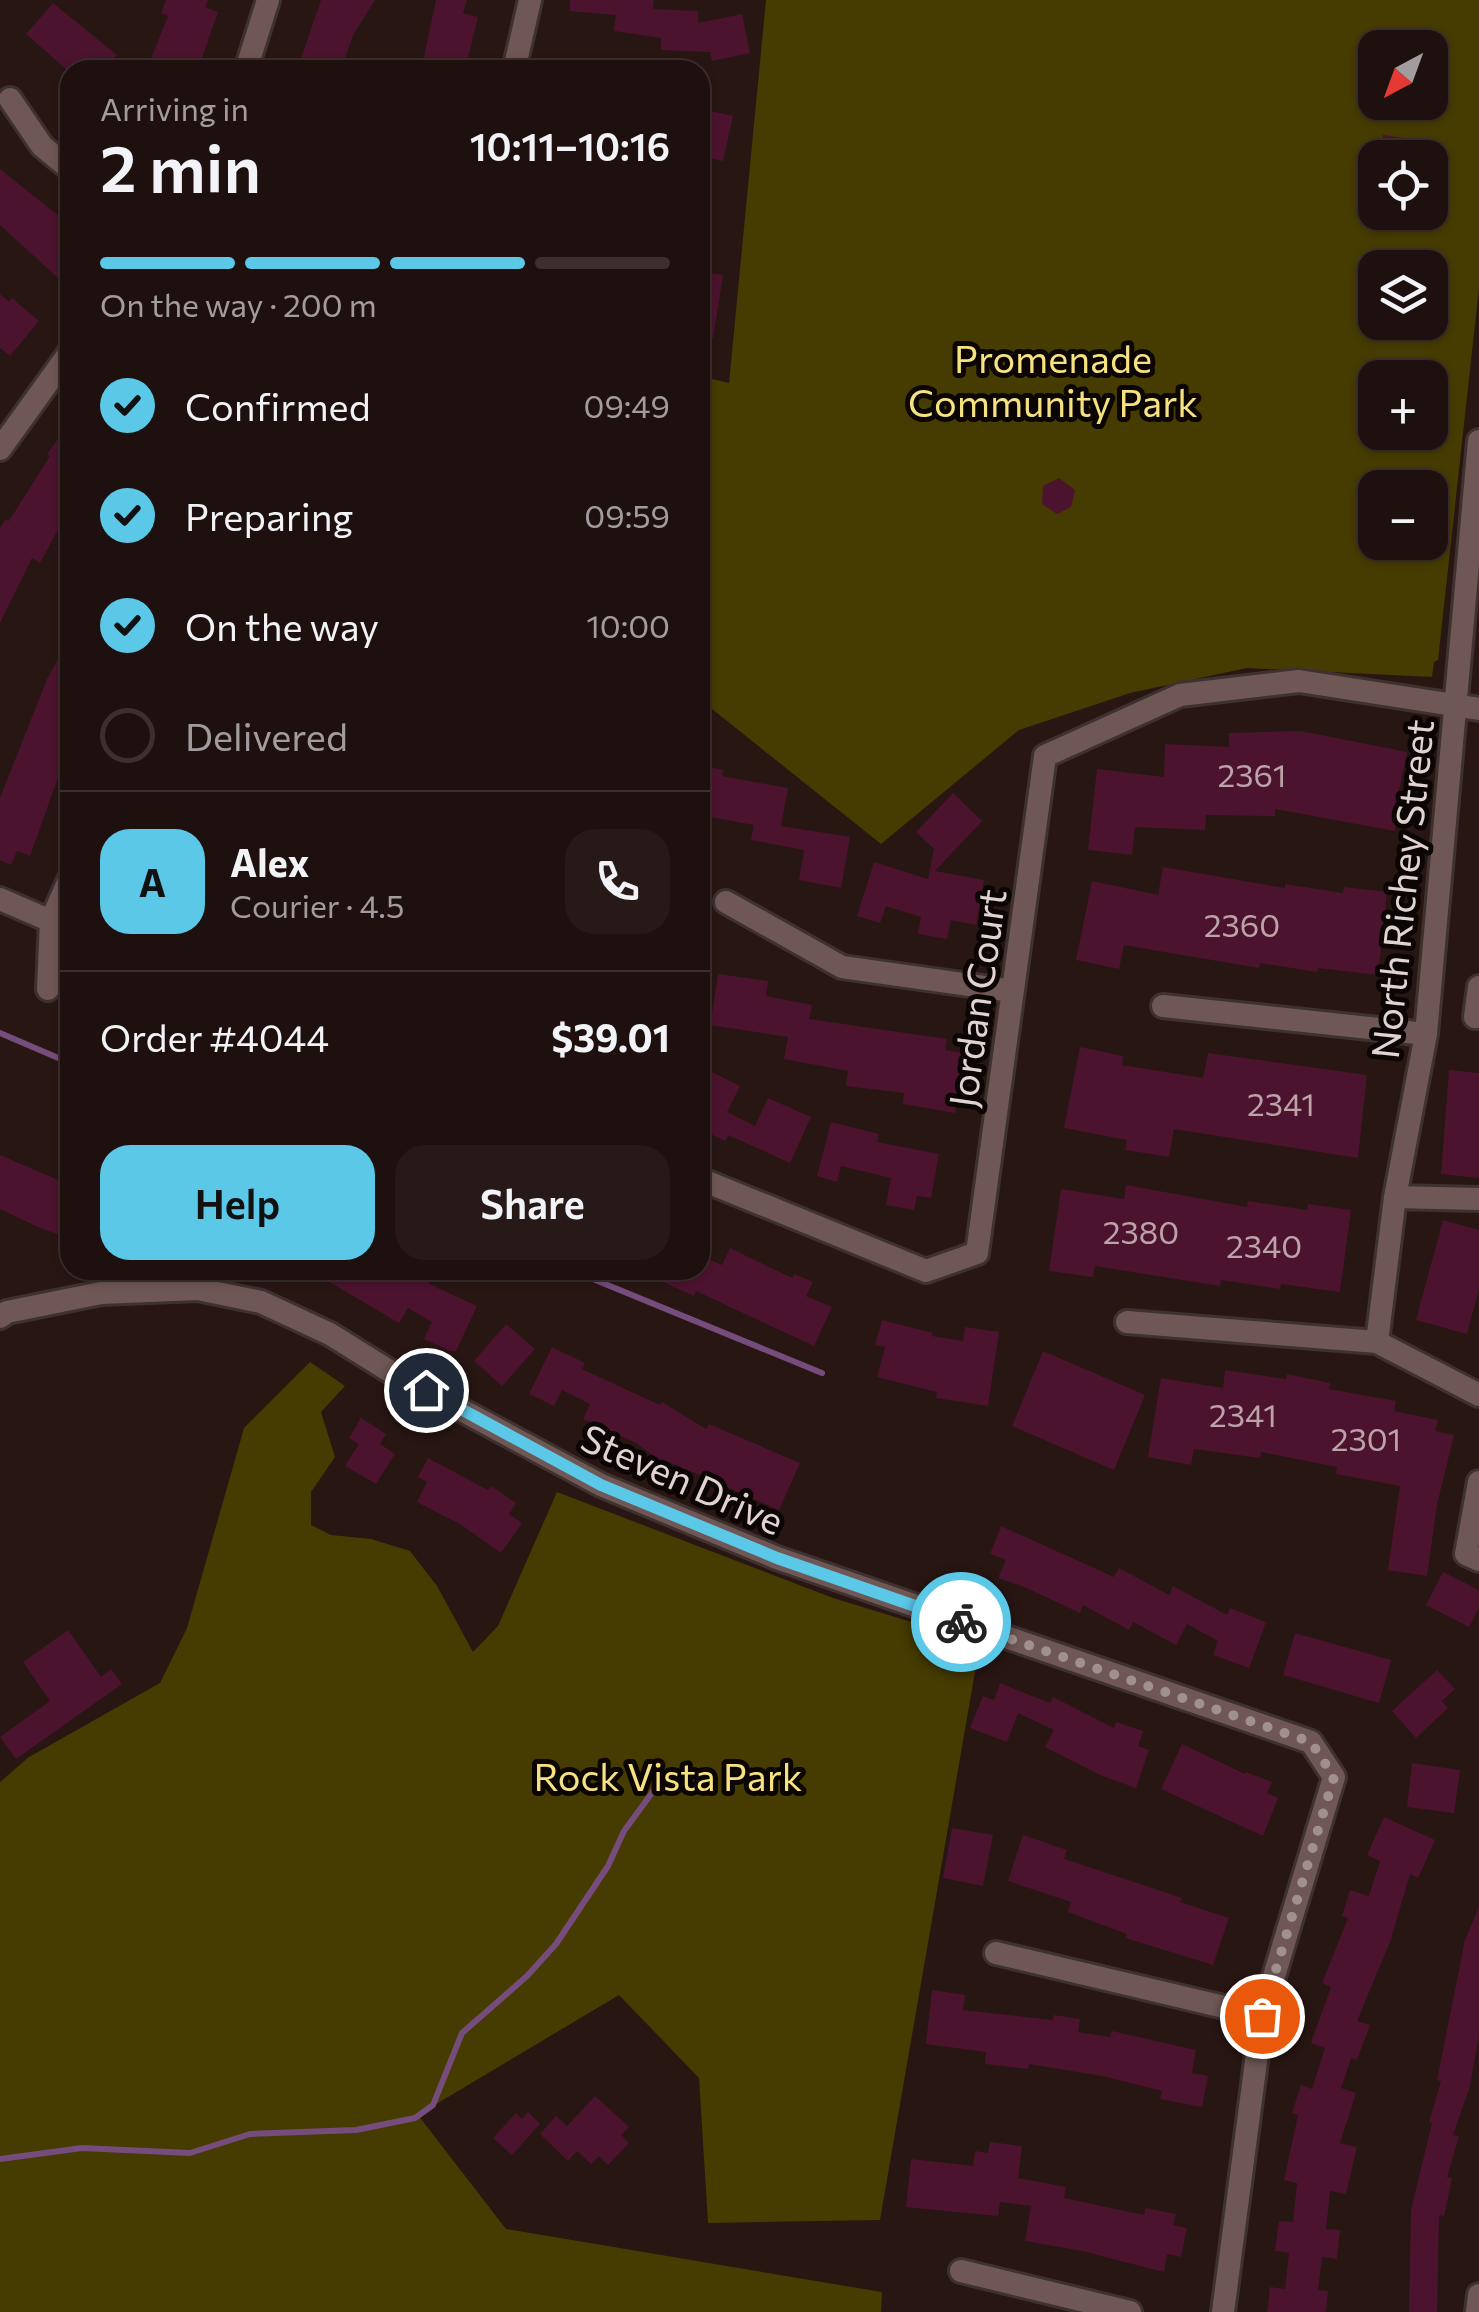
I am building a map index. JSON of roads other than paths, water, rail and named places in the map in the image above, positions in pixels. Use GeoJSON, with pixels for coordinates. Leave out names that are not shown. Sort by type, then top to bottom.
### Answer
{"type":"FeatureCollection","features":[{"type":"Feature","properties":{"kind":"street"},"geometry":{"type":"LineString","coordinates":[[249,60],[268,0]]}},
{"type":"Feature","properties":{"kind":"street"},"geometry":{"type":"LineString","coordinates":[[516,60],[530,0]]}},
{"type":"Feature","properties":{"kind":"street"},"geometry":{"type":"LineString","coordinates":[[10,98],[42,146],[60,160]]}},
{"type":"Feature","properties":{"kind":"street"},"geometry":{"type":"LineString","coordinates":[[0,449],[8,417],[60,362]]}},
{"type":"Feature","properties":{"kind":"street","name":"North Richey Street"},"geometry":{"type":"LineString","coordinates":[[1378,1342],[1395,1197],[1426,1034],[1479,441]]}},
{"type":"Feature","properties":{"kind":"street","name":"Jordan Court"},"geometry":{"type":"LineString","coordinates":[[710,1182],[926,1271],[975,1254],[1044,756],[1180,695],[1299,681],[1454,704]]}},
{"type":"Feature","properties":{"kind":"street"},"geometry":{"type":"LineString","coordinates":[[1454,704],[1479,709]]}},
{"type":"Feature","properties":{"kind":"street"},"geometry":{"type":"LineString","coordinates":[[0,900],[52,921]]}},
{"type":"Feature","properties":{"kind":"street"},"geometry":{"type":"LineString","coordinates":[[48,988],[52,921],[60,902]]}},
{"type":"Feature","properties":{"kind":"street"},"geometry":{"type":"LineString","coordinates":[[726,902],[842,967],[1012,991]]}},
{"type":"Feature","properties":{"kind":"street"},"geometry":{"type":"LineString","coordinates":[[1477,1017],[1479,986]]}},
{"type":"Feature","properties":{"kind":"street"},"geometry":{"type":"LineString","coordinates":[[1164,1006],[1426,1034]]}},
{"type":"Feature","properties":{"kind":"street"},"geometry":{"type":"LineString","coordinates":[[1395,1197],[1479,1200]]}},
{"type":"Feature","properties":{"kind":"street","name":"Steven Drive"},"geometry":{"type":"LineString","coordinates":[[2,1308],[101,1293],[198,1288],[261,1302],[330,1334],[391,1372],[601,1485],[777,1558],[1311,1742],[1334,1777],[1262,2016]]}},
{"type":"Feature","properties":{"kind":"street"},"geometry":{"type":"LineString","coordinates":[[1127,1322],[1378,1342],[1479,1395]]}},
{"type":"Feature","properties":{"kind":"street"},"geometry":{"type":"LineString","coordinates":[[1479,1482],[1466,1554],[1479,1560]]}},
{"type":"Feature","properties":{"kind":"street"},"geometry":{"type":"LineString","coordinates":[[996,1953],[1262,2016],[1222,2312]]}},
{"type":"Feature","properties":{"kind":"street"},"geometry":{"type":"LineString","coordinates":[[961,2271],[1130,2312]]}},
{"type":"Feature","properties":{"kind":"street"},"geometry":{"type":"LineString","coordinates":[[1477,2312],[1479,2295]]}},
{"type":"Feature","properties":{"kind":"waterway"},"geometry":{"type":"LineString","coordinates":[[0,1033],[60,1059]]}},
{"type":"Feature","properties":{"kind":"waterway"},"geometry":{"type":"LineString","coordinates":[[595,1280],[822,1373]]}},
{"type":"Feature","properties":{"kind":"waterway"},"geometry":{"type":"LineString","coordinates":[[0,2159],[82,2148],[190,2153],[250,2134],[356,2130],[415,2118],[433,2105],[462,2033],[527,1976],[556,1944],[608,1866],[624,1831],[657,1786]]}},
{"type":"Feature","properties":{"kind":"park label","name":"Promenade Community Park"},"geometry":{"type":"Point","coordinates":[1053,379]}},
{"type":"Feature","properties":{"kind":"park label","name":"Rock Vista Park"},"geometry":{"type":"Point","coordinates":[668,1775]}}]}
